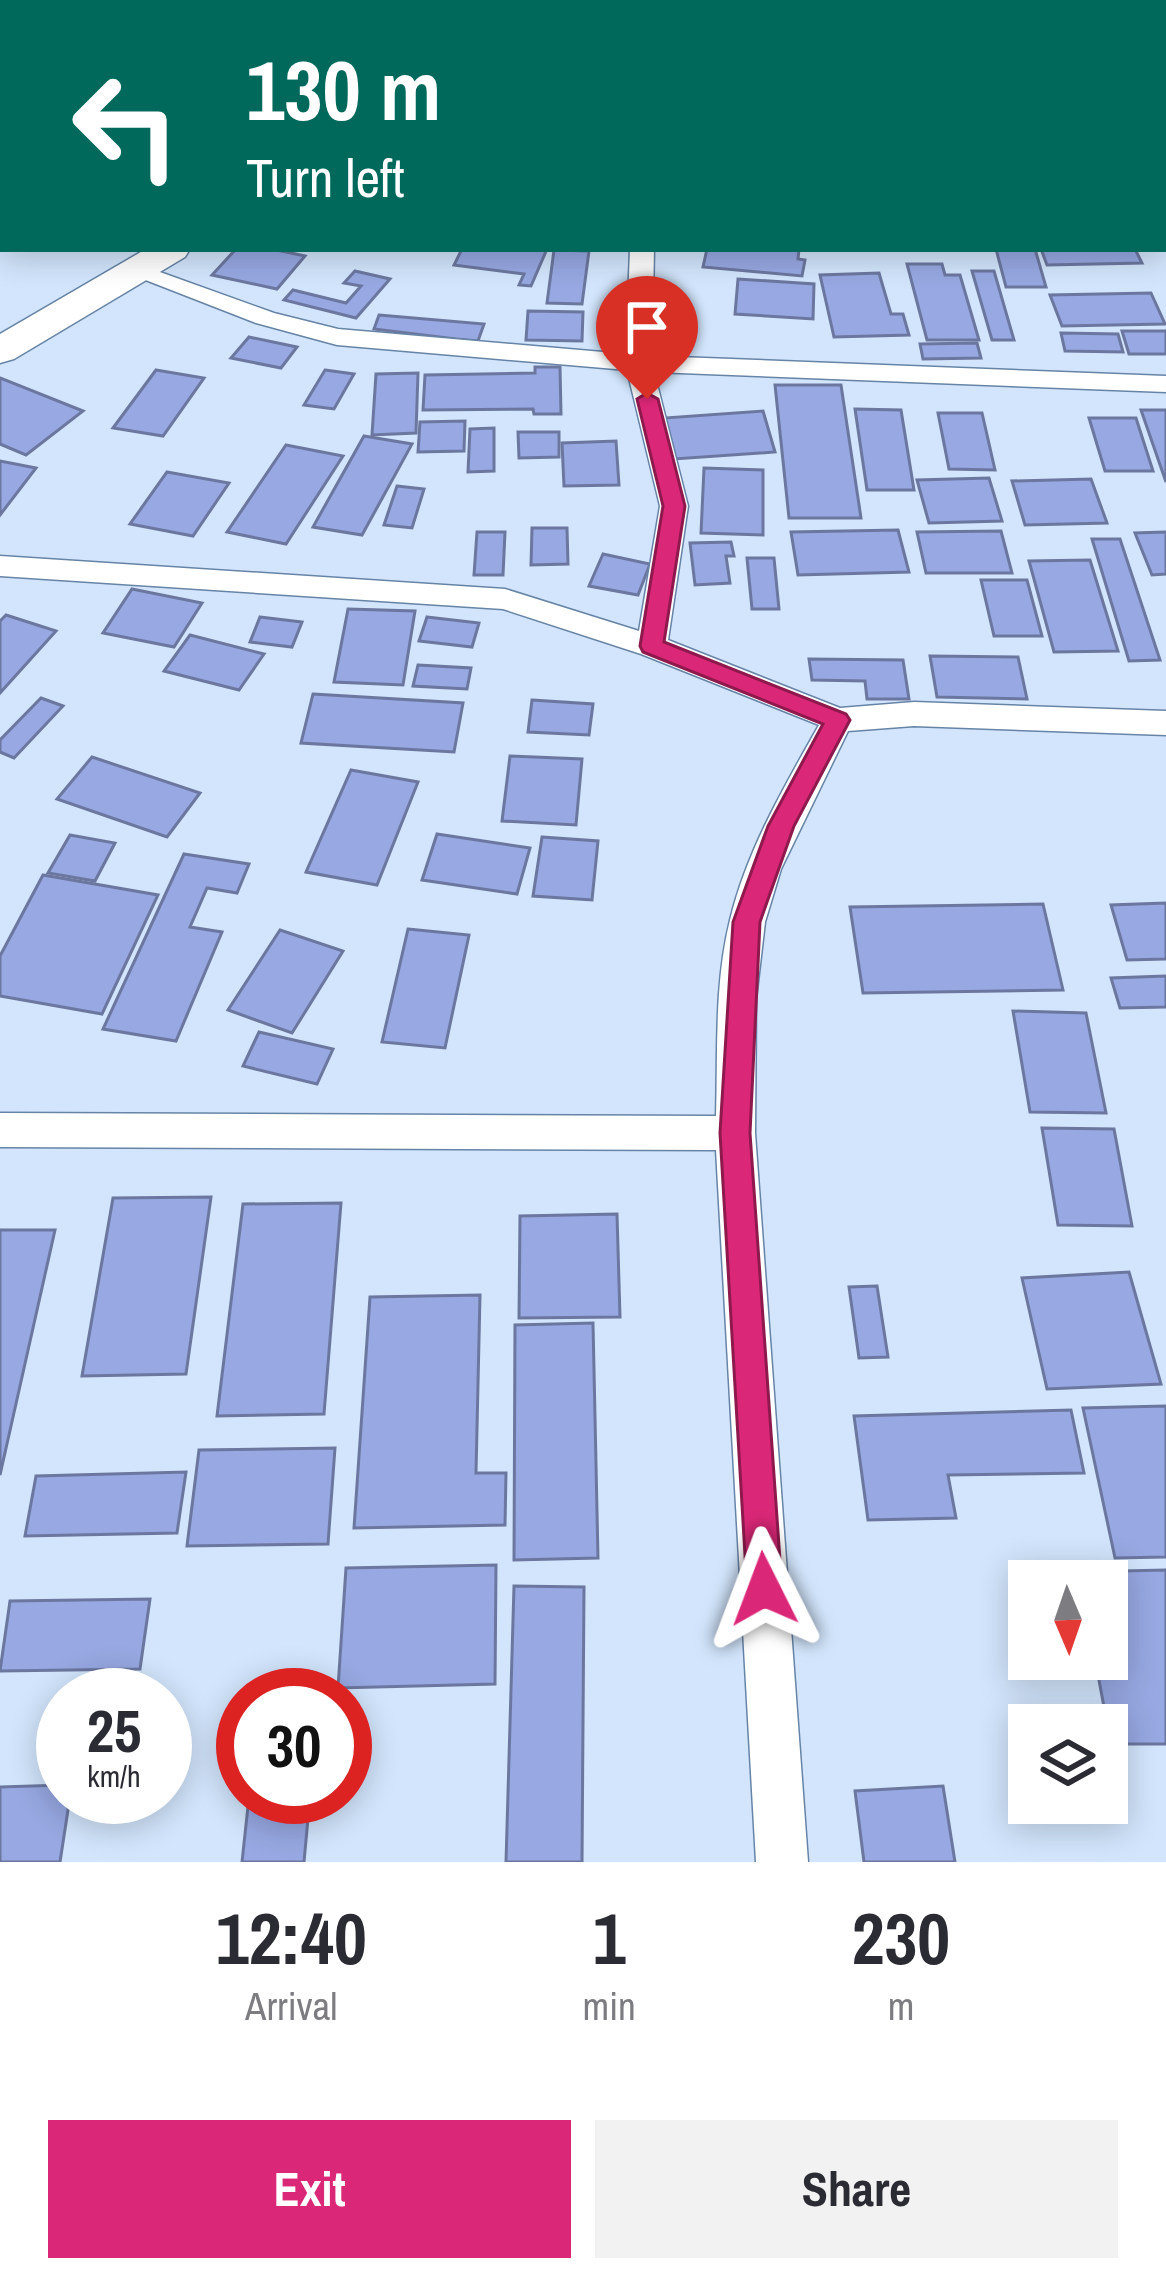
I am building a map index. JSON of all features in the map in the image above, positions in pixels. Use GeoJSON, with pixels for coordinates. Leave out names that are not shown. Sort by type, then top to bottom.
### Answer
{"type":"FeatureCollection","features":[{"type":"Feature","properties":{"kind":"street"},"geometry":{"type":"LineString","coordinates":[[0,313],[122,261],[160,252]]}},
{"type":"Feature","properties":{"kind":"street"},"geometry":{"type":"LineString","coordinates":[[642,252],[638,363],[674,506],[652,646]]}},
{"type":"Feature","properties":{"kind":"street"},"geometry":{"type":"LineString","coordinates":[[0,351],[122,261]]}},
{"type":"Feature","properties":{"kind":"street"},"geometry":{"type":"LineString","coordinates":[[122,261],[266,318],[337,337],[638,363],[1166,384]]}},
{"type":"Feature","properties":{"kind":"street"},"geometry":{"type":"LineString","coordinates":[[0,566],[505,598],[652,646],[838,720],[914,714],[1166,723]]}},
{"type":"Feature","properties":{"kind":"street"},"geometry":{"type":"LineString","coordinates":[[782,1862],[735,1133],[746,922],[781,826],[838,720]]}},
{"type":"Feature","properties":{"kind":"street"},"geometry":{"type":"LineString","coordinates":[[0,1130],[735,1133]]}},
{"type":"Feature","properties":{"kind":"building"},"geometry":{"type":"Polygon","coordinates":[[[233,252],[305,256],[277,289],[212,275],[233,252]]]}},
{"type":"Feature","properties":{"kind":"building"},"geometry":{"type":"Polygon","coordinates":[[[460,252],[546,252],[531,286],[519,285],[524,274],[454,265],[460,252]]]}},
{"type":"Feature","properties":{"kind":"building"},"geometry":{"type":"Polygon","coordinates":[[[554,252],[589,252],[582,304],[547,303],[554,252]]]}},
{"type":"Feature","properties":{"kind":"building"},"geometry":{"type":"Polygon","coordinates":[[[706,252],[799,252],[798,259],[805,260],[802,276],[703,267],[706,252]]]}},
{"type":"Feature","properties":{"kind":"building"},"geometry":{"type":"Polygon","coordinates":[[[997,252],[1036,252],[1046,287],[1006,287],[997,252]]]}},
{"type":"Feature","properties":{"kind":"building"},"geometry":{"type":"Polygon","coordinates":[[[1042,252],[1136,252],[1142,263],[1047,265],[1042,252]]]}},
{"type":"Feature","properties":{"kind":"building"},"geometry":{"type":"Polygon","coordinates":[[[907,264],[942,264],[945,275],[960,275],[979,340],[927,340],[907,264]]]}},
{"type":"Feature","properties":{"kind":"building"},"geometry":{"type":"Polygon","coordinates":[[[355,271],[390,279],[356,318],[284,300],[293,290],[346,303],[361,286],[344,283],[355,271]]]}},
{"type":"Feature","properties":{"kind":"building"},"geometry":{"type":"Polygon","coordinates":[[[972,271],[994,271],[1014,340],[992,340],[972,271]]]}},
{"type":"Feature","properties":{"kind":"building"},"geometry":{"type":"Polygon","coordinates":[[[879,273],[891,314],[903,314],[909,335],[834,337],[820,275],[879,273]]]}},
{"type":"Feature","properties":{"kind":"building"},"geometry":{"type":"Polygon","coordinates":[[[738,279],[814,284],[813,319],[735,314],[738,279]]]}},
{"type":"Feature","properties":{"kind":"building"},"geometry":{"type":"Polygon","coordinates":[[[1151,293],[1165,324],[1062,326],[1050,295],[1151,293]]]}},
{"type":"Feature","properties":{"kind":"building"},"geometry":{"type":"Polygon","coordinates":[[[528,311],[583,312],[582,341],[526,340],[528,311]]]}},
{"type":"Feature","properties":{"kind":"building"},"geometry":{"type":"Polygon","coordinates":[[[379,315],[484,324],[478,341],[374,329],[379,315]]]}},
{"type":"Feature","properties":{"kind":"building"},"geometry":{"type":"Polygon","coordinates":[[[1122,331],[1166,331],[1166,354],[1129,354],[1122,331]]]}},
{"type":"Feature","properties":{"kind":"building"},"geometry":{"type":"Polygon","coordinates":[[[1061,333],[1118,334],[1123,352],[1065,351],[1061,333]]]}},
{"type":"Feature","properties":{"kind":"building"},"geometry":{"type":"Polygon","coordinates":[[[249,337],[297,347],[281,368],[231,358],[249,337]]]}},
{"type":"Feature","properties":{"kind":"building"},"geometry":{"type":"Polygon","coordinates":[[[977,343],[981,358],[923,359],[920,344],[977,343]]]}},
{"type":"Feature","properties":{"kind":"building"},"geometry":{"type":"Polygon","coordinates":[[[535,367],[560,367],[561,414],[534,414],[533,409],[423,410],[425,375],[535,373],[535,367]]]}},
{"type":"Feature","properties":{"kind":"building"},"geometry":{"type":"Polygon","coordinates":[[[156,370],[204,378],[163,436],[113,428],[156,370]]]}},
{"type":"Feature","properties":{"kind":"building"},"geometry":{"type":"Polygon","coordinates":[[[325,370],[354,374],[334,409],[304,405],[325,370]]]}},
{"type":"Feature","properties":{"kind":"building"},"geometry":{"type":"Polygon","coordinates":[[[418,373],[416,433],[372,435],[376,374],[418,373]]]}},
{"type":"Feature","properties":{"kind":"building"},"geometry":{"type":"Polygon","coordinates":[[[0,378],[83,411],[26,455],[0,444],[0,378]]]}},
{"type":"Feature","properties":{"kind":"building"},"geometry":{"type":"Polygon","coordinates":[[[775,385],[841,385],[861,518],[789,518],[775,385]]]}},
{"type":"Feature","properties":{"kind":"building"},"geometry":{"type":"Polygon","coordinates":[[[855,409],[901,410],[914,490],[867,490],[855,409]]]}},
{"type":"Feature","properties":{"kind":"building"},"geometry":{"type":"Polygon","coordinates":[[[1141,410],[1166,410],[1166,482],[1141,410]]]}},
{"type":"Feature","properties":{"kind":"building"},"geometry":{"type":"Polygon","coordinates":[[[763,411],[775,452],[674,459],[664,418],[763,411]]]}},
{"type":"Feature","properties":{"kind":"building"},"geometry":{"type":"Polygon","coordinates":[[[938,413],[982,413],[995,470],[949,469],[938,413]]]}},
{"type":"Feature","properties":{"kind":"building"},"geometry":{"type":"Polygon","coordinates":[[[1089,418],[1136,418],[1153,471],[1105,471],[1089,418]]]}},
{"type":"Feature","properties":{"kind":"building"},"geometry":{"type":"Polygon","coordinates":[[[465,421],[464,451],[418,452],[420,422],[465,421]]]}},
{"type":"Feature","properties":{"kind":"building"},"geometry":{"type":"Polygon","coordinates":[[[494,428],[494,471],[468,472],[470,429],[494,428]]]}},
{"type":"Feature","properties":{"kind":"building"},"geometry":{"type":"Polygon","coordinates":[[[518,432],[559,432],[559,457],[519,458],[518,432]]]}},
{"type":"Feature","properties":{"kind":"building"},"geometry":{"type":"Polygon","coordinates":[[[364,436],[412,444],[362,535],[313,527],[364,436]]]}},
{"type":"Feature","properties":{"kind":"building"},"geometry":{"type":"Polygon","coordinates":[[[616,441],[619,485],[564,486],[562,443],[616,441]]]}},
{"type":"Feature","properties":{"kind":"building"},"geometry":{"type":"Polygon","coordinates":[[[286,445],[343,456],[286,544],[227,532],[286,445]]]}},
{"type":"Feature","properties":{"kind":"building"},"geometry":{"type":"Polygon","coordinates":[[[0,461],[36,468],[0,515],[0,461]]]}},
{"type":"Feature","properties":{"kind":"building"},"geometry":{"type":"Polygon","coordinates":[[[704,468],[763,470],[763,535],[701,533],[704,468]]]}},
{"type":"Feature","properties":{"kind":"building"},"geometry":{"type":"Polygon","coordinates":[[[167,472],[229,483],[193,536],[130,524],[167,472]]]}},
{"type":"Feature","properties":{"kind":"building"},"geometry":{"type":"Polygon","coordinates":[[[989,478],[1002,521],[929,523],[917,480],[989,478]]]}},
{"type":"Feature","properties":{"kind":"building"},"geometry":{"type":"Polygon","coordinates":[[[1091,479],[1107,523],[1025,525],[1012,481],[1091,479]]]}},
{"type":"Feature","properties":{"kind":"building"},"geometry":{"type":"Polygon","coordinates":[[[397,486],[424,489],[412,528],[384,525],[397,486]]]}},
{"type":"Feature","properties":{"kind":"building"},"geometry":{"type":"Polygon","coordinates":[[[532,528],[567,528],[568,564],[531,565],[532,528]]]}},
{"type":"Feature","properties":{"kind":"building"},"geometry":{"type":"Polygon","coordinates":[[[898,530],[909,572],[798,575],[791,532],[898,530]]]}},
{"type":"Feature","properties":{"kind":"building"},"geometry":{"type":"Polygon","coordinates":[[[1001,531],[1012,573],[926,573],[917,532],[1001,531]]]}},
{"type":"Feature","properties":{"kind":"building"},"geometry":{"type":"Polygon","coordinates":[[[477,532],[505,532],[503,575],[474,575],[477,532]]]}},
{"type":"Feature","properties":{"kind":"building"},"geometry":{"type":"Polygon","coordinates":[[[1166,532],[1166,574],[1152,575],[1135,533],[1166,532]]]}},
{"type":"Feature","properties":{"kind":"building"},"geometry":{"type":"Polygon","coordinates":[[[1092,539],[1120,539],[1160,660],[1129,661],[1092,539]]]}},
{"type":"Feature","properties":{"kind":"building"},"geometry":{"type":"Polygon","coordinates":[[[731,542],[734,556],[726,556],[730,583],[695,585],[690,543],[731,542]]]}},
{"type":"Feature","properties":{"kind":"building"},"geometry":{"type":"Polygon","coordinates":[[[603,554],[650,564],[638,595],[589,586],[603,554]]]}},
{"type":"Feature","properties":{"kind":"building"},"geometry":{"type":"Polygon","coordinates":[[[747,558],[774,558],[779,609],[752,609],[747,558]]]}},
{"type":"Feature","properties":{"kind":"building"},"geometry":{"type":"Polygon","coordinates":[[[1090,560],[1118,651],[1054,652],[1029,561],[1090,560]]]}},
{"type":"Feature","properties":{"kind":"building"},"geometry":{"type":"Polygon","coordinates":[[[981,580],[1027,580],[1042,636],[994,636],[981,580]]]}},
{"type":"Feature","properties":{"kind":"building"},"geometry":{"type":"Polygon","coordinates":[[[132,589],[202,603],[174,647],[103,633],[132,589]]]}},
{"type":"Feature","properties":{"kind":"building"},"geometry":{"type":"Polygon","coordinates":[[[348,609],[415,611],[403,685],[334,682],[348,609]]]}},
{"type":"Feature","properties":{"kind":"building"},"geometry":{"type":"Polygon","coordinates":[[[6,615],[56,631],[0,693],[0,621],[6,615]]]}},
{"type":"Feature","properties":{"kind":"building"},"geometry":{"type":"Polygon","coordinates":[[[260,617],[302,622],[292,647],[250,642],[260,617]]]}},
{"type":"Feature","properties":{"kind":"building"},"geometry":{"type":"Polygon","coordinates":[[[427,617],[479,623],[472,647],[419,641],[427,617]]]}},
{"type":"Feature","properties":{"kind":"building"},"geometry":{"type":"Polygon","coordinates":[[[190,635],[264,654],[239,690],[164,671],[190,635]]]}},
{"type":"Feature","properties":{"kind":"building"},"geometry":{"type":"Polygon","coordinates":[[[930,656],[1018,657],[1027,699],[937,697],[930,656]]]}},
{"type":"Feature","properties":{"kind":"building"},"geometry":{"type":"Polygon","coordinates":[[[809,659],[903,660],[909,699],[867,699],[865,681],[812,680],[809,659]]]}},
{"type":"Feature","properties":{"kind":"building"},"geometry":{"type":"Polygon","coordinates":[[[418,665],[471,668],[467,689],[413,686],[418,665]]]}},
{"type":"Feature","properties":{"kind":"building"},"geometry":{"type":"Polygon","coordinates":[[[313,694],[463,703],[454,752],[301,743],[313,694]]]}},
{"type":"Feature","properties":{"kind":"building"},"geometry":{"type":"Polygon","coordinates":[[[41,698],[63,706],[14,758],[0,752],[0,740],[41,698]]]}},
{"type":"Feature","properties":{"kind":"building"},"geometry":{"type":"Polygon","coordinates":[[[532,700],[593,704],[589,735],[528,732],[532,700]]]}},
{"type":"Feature","properties":{"kind":"building"},"geometry":{"type":"Polygon","coordinates":[[[510,756],[582,759],[576,825],[502,821],[510,756]]]}},
{"type":"Feature","properties":{"kind":"building"},"geometry":{"type":"Polygon","coordinates":[[[92,757],[200,793],[167,837],[57,799],[92,757]]]}},
{"type":"Feature","properties":{"kind":"building"},"geometry":{"type":"Polygon","coordinates":[[[351,770],[418,782],[377,885],[306,872],[351,770]]]}},
{"type":"Feature","properties":{"kind":"building"},"geometry":{"type":"Polygon","coordinates":[[[437,834],[530,848],[517,894],[422,880],[437,834]]]}},
{"type":"Feature","properties":{"kind":"building"},"geometry":{"type":"Polygon","coordinates":[[[70,835],[115,843],[95,881],[48,873],[70,835]]]}},
{"type":"Feature","properties":{"kind":"building"},"geometry":{"type":"Polygon","coordinates":[[[542,837],[598,841],[592,900],[533,896],[542,837]]]}},
{"type":"Feature","properties":{"kind":"building"},"geometry":{"type":"Polygon","coordinates":[[[184,854],[249,864],[237,893],[207,888],[190,927],[222,932],[176,1041],[103,1029],[184,854]]]}},
{"type":"Feature","properties":{"kind":"building"},"geometry":{"type":"Polygon","coordinates":[[[43,875],[158,895],[102,1014],[0,996],[0,956],[43,875]]]}},
{"type":"Feature","properties":{"kind":"building"},"geometry":{"type":"Polygon","coordinates":[[[1166,903],[1166,959],[1127,960],[1111,905],[1166,903]]]}},
{"type":"Feature","properties":{"kind":"building"},"geometry":{"type":"Polygon","coordinates":[[[1043,904],[1063,990],[863,993],[850,907],[1043,904]]]}},
{"type":"Feature","properties":{"kind":"building"},"geometry":{"type":"Polygon","coordinates":[[[408,929],[469,935],[445,1048],[382,1042],[408,929]]]}},
{"type":"Feature","properties":{"kind":"building"},"geometry":{"type":"Polygon","coordinates":[[[280,930],[343,951],[292,1033],[228,1010],[280,930]]]}},
{"type":"Feature","properties":{"kind":"building"},"geometry":{"type":"Polygon","coordinates":[[[1166,976],[1166,1007],[1120,1008],[1111,978],[1166,976]]]}},
{"type":"Feature","properties":{"kind":"building"},"geometry":{"type":"Polygon","coordinates":[[[1013,1011],[1086,1013],[1106,1113],[1030,1112],[1013,1011]]]}},
{"type":"Feature","properties":{"kind":"building"},"geometry":{"type":"Polygon","coordinates":[[[259,1032],[333,1049],[317,1084],[243,1066],[259,1032]]]}},
{"type":"Feature","properties":{"kind":"building"},"geometry":{"type":"Polygon","coordinates":[[[1042,1128],[1114,1129],[1132,1226],[1058,1225],[1042,1128]]]}},
{"type":"Feature","properties":{"kind":"building"},"geometry":{"type":"Polygon","coordinates":[[[211,1197],[186,1374],[82,1376],[113,1198],[211,1197]]]}},
{"type":"Feature","properties":{"kind":"building"},"geometry":{"type":"Polygon","coordinates":[[[341,1203],[324,1414],[217,1416],[243,1204],[341,1203]]]}},
{"type":"Feature","properties":{"kind":"building"},"geometry":{"type":"Polygon","coordinates":[[[617,1214],[620,1317],[519,1318],[520,1216],[617,1214]]]}},
{"type":"Feature","properties":{"kind":"building"},"geometry":{"type":"Polygon","coordinates":[[[0,1230],[55,1230],[0,1475],[0,1230]]]}},
{"type":"Feature","properties":{"kind":"building"},"geometry":{"type":"Polygon","coordinates":[[[1129,1272],[1161,1384],[1047,1389],[1022,1278],[1129,1272]]]}},
{"type":"Feature","properties":{"kind":"building"},"geometry":{"type":"Polygon","coordinates":[[[877,1286],[888,1357],[859,1358],[849,1287],[877,1286]]]}},
{"type":"Feature","properties":{"kind":"building"},"geometry":{"type":"Polygon","coordinates":[[[480,1295],[476,1473],[506,1473],[505,1525],[354,1528],[370,1297],[480,1295]]]}},
{"type":"Feature","properties":{"kind":"building"},"geometry":{"type":"Polygon","coordinates":[[[593,1323],[598,1558],[514,1560],[515,1325],[593,1323]]]}},
{"type":"Feature","properties":{"kind":"building"},"geometry":{"type":"Polygon","coordinates":[[[1166,1406],[1166,1557],[1115,1558],[1083,1408],[1166,1406]]]}},
{"type":"Feature","properties":{"kind":"building"},"geometry":{"type":"Polygon","coordinates":[[[1071,1410],[1084,1473],[948,1475],[956,1518],[868,1520],[854,1416],[1071,1410]]]}},
{"type":"Feature","properties":{"kind":"building"},"geometry":{"type":"Polygon","coordinates":[[[335,1448],[328,1544],[187,1546],[199,1450],[335,1448]]]}},
{"type":"Feature","properties":{"kind":"building"},"geometry":{"type":"Polygon","coordinates":[[[186,1472],[177,1533],[25,1536],[36,1476],[186,1472]]]}},
{"type":"Feature","properties":{"kind":"building"},"geometry":{"type":"Polygon","coordinates":[[[496,1565],[495,1684],[372,1687],[372,1668],[339,1668],[346,1568],[496,1565]]]}},
{"type":"Feature","properties":{"kind":"building"},"geometry":{"type":"Polygon","coordinates":[[[1166,1570],[1166,1744],[1128,1744],[1128,1704],[1103,1704],[1099,1680],[1128,1680],[1128,1571],[1166,1570]]]}},
{"type":"Feature","properties":{"kind":"building"},"geometry":{"type":"Polygon","coordinates":[[[514,1586],[584,1587],[582,1862],[506,1862],[514,1586]]]}},
{"type":"Feature","properties":{"kind":"building"},"geometry":{"type":"Polygon","coordinates":[[[150,1599],[140,1668],[0,1671],[10,1601],[150,1599]]]}},
{"type":"Feature","properties":{"kind":"building"},"geometry":{"type":"Polygon","coordinates":[[[36,1786],[36,1824],[66,1824],[60,1862],[0,1862],[0,1787],[36,1786]]]}},
{"type":"Feature","properties":{"kind":"building"},"geometry":{"type":"Polygon","coordinates":[[[943,1786],[955,1862],[864,1862],[855,1791],[943,1786]]]}},
{"type":"Feature","properties":{"kind":"building"},"geometry":{"type":"Polygon","coordinates":[[[246,1824],[308,1824],[304,1862],[242,1862],[246,1824]]]}},
{"type":"Feature","properties":{"kind":"route"},"geometry":{"type":"LineString","coordinates":[[647,399],[674,506],[652,646],[838,720],[781,826],[746,922],[735,1133],[764,1589]]}}]}
